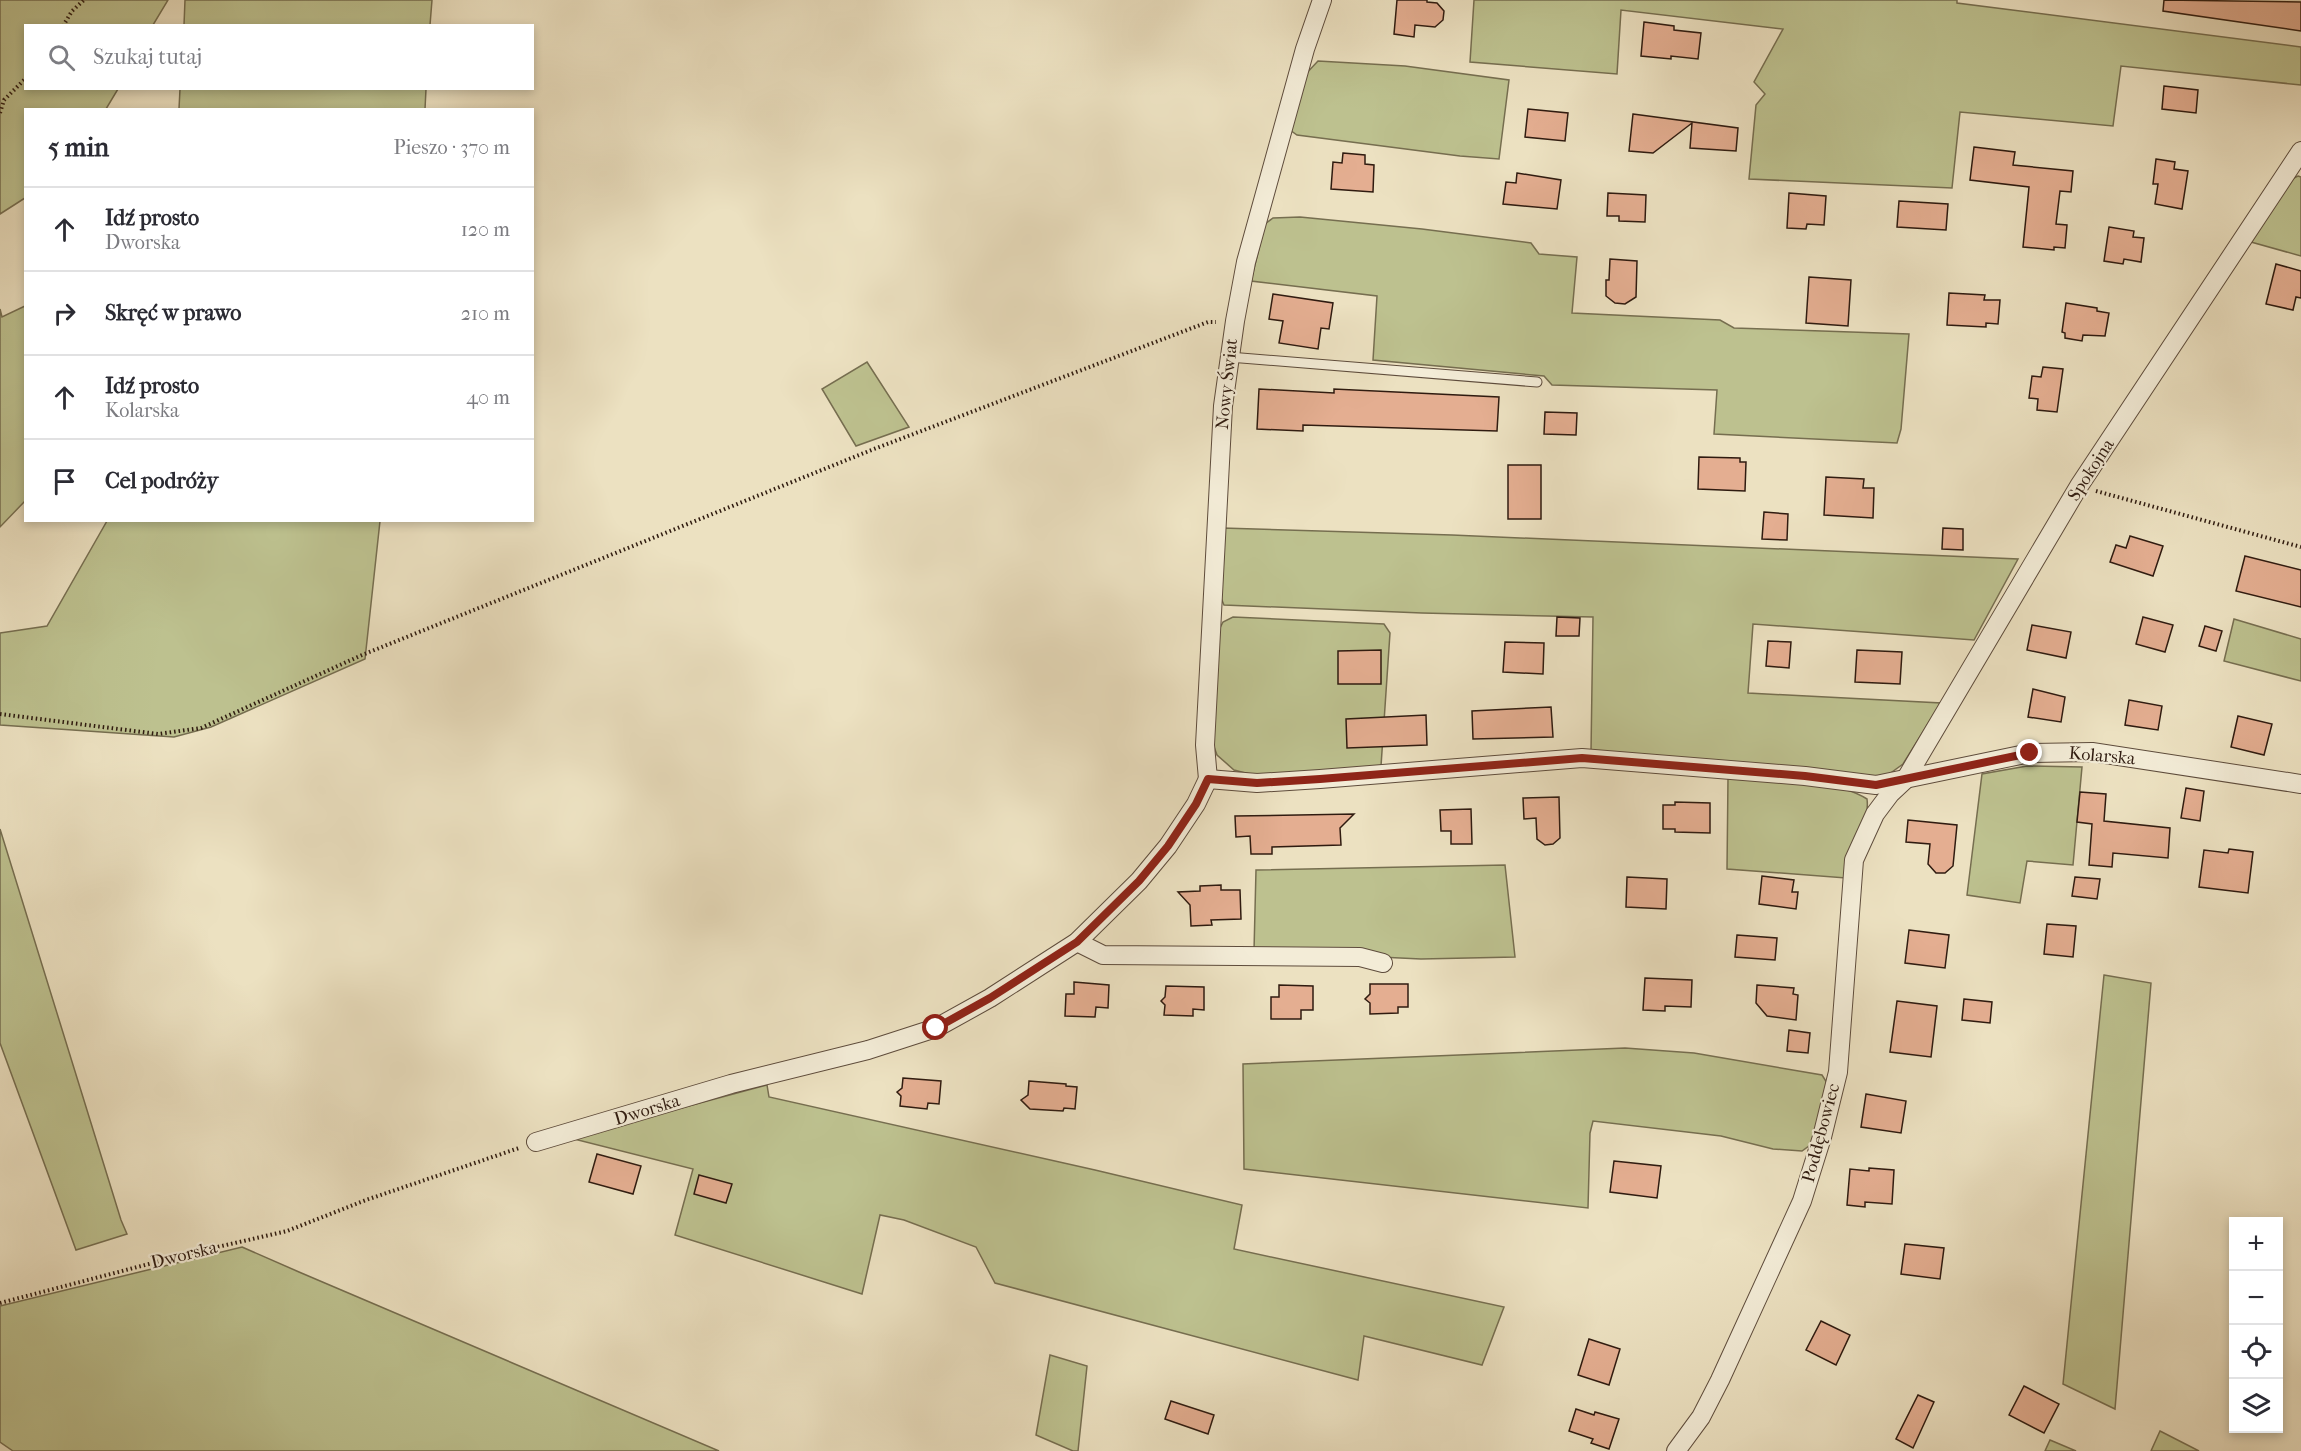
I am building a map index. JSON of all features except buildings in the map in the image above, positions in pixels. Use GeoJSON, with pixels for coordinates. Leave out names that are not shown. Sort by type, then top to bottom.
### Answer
{"type":"FeatureCollection","features":[{"type":"Feature","properties":{"kind":"street","name":"Nowy Świat"},"geometry":{"type":"LineString","coordinates":[[1208,779],[1204,745],[1223,406],[1229,357],[1260,206],[1305,49],[1322,0]]}},
{"type":"Feature","properties":{"kind":"street","name":"Spokojna"},"geometry":{"type":"LineString","coordinates":[[1890,794],[1905,780],[2079,486],[2301,151]]}},
{"type":"Feature","properties":{"kind":"street","name":"Kolarska"},"geometry":{"type":"LineString","coordinates":[[1208,779],[1257,783],[1582,758],[1805,776],[1876,785],[2030,753],[2092,752],[2301,784]]}},
{"type":"Feature","properties":{"kind":"street","name":"Dworska"},"geometry":{"type":"LineString","coordinates":[[536,1142],[731,1084],[867,1050],[936,1028],[990,998],[1077,942],[1139,881],[1168,846],[1196,804],[1208,779]]}},
{"type":"Feature","properties":{"kind":"street","name":"Poddębowiec"},"geometry":{"type":"LineString","coordinates":[[1676,1451],[1701,1417],[1720,1380],[1802,1202],[1822,1137],[1838,1072],[1854,860],[1875,814],[1890,794]]}},
{"type":"Feature","properties":{"kind":"street"},"geometry":{"type":"LineString","coordinates":[[1077,942],[1102,955],[1360,957],[1383,963]]}},
{"type":"Feature","properties":{"kind":"lane"},"geometry":{"type":"LineString","coordinates":[[1229,357],[1537,382]]}},
{"type":"Feature","properties":{"kind":"path"},"geometry":{"type":"LineString","coordinates":[[64,24],[72,11],[84,0]]}},
{"type":"Feature","properties":{"kind":"path"},"geometry":{"type":"LineString","coordinates":[[0,113],[4,100],[24,80]]}},
{"type":"Feature","properties":{"kind":"path"},"geometry":{"type":"LineString","coordinates":[[0,714],[158,734],[201,728],[362,656],[874,449],[1209,322],[1235,321]]}},
{"type":"Feature","properties":{"kind":"path"},"geometry":{"type":"LineString","coordinates":[[2079,486],[2301,547]]}},
{"type":"Feature","properties":{"kind":"path","name":"Dworska"},"geometry":{"type":"LineString","coordinates":[[0,1303],[187,1254],[287,1231],[366,1200],[536,1142]]}},
{"type":"Feature","properties":{"kind":"green space"},"geometry":{"type":"Polygon","coordinates":[[[0,0],[168,0],[154,24],[24,24],[24,90],[117,90],[107,108],[24,108],[24,199],[0,214],[0,0]]]}},
{"type":"Feature","properties":{"kind":"green space"},"geometry":{"type":"Polygon","coordinates":[[[185,0],[432,0],[430,24],[184,24],[185,0]]]}},
{"type":"Feature","properties":{"kind":"green space"},"geometry":{"type":"Polygon","coordinates":[[[1474,0],[1957,0],[1957,3],[2301,47],[2301,85],[2121,66],[2113,126],[1960,112],[1952,188],[1749,179],[1756,105],[1765,94],[1754,82],[1783,29],[1621,10],[1617,74],[1470,62],[1474,0]]]}},
{"type":"Feature","properties":{"kind":"green space"},"geometry":{"type":"Polygon","coordinates":[[[1318,61],[1405,66],[1509,80],[1499,159],[1297,135],[1290,130],[1302,78],[1318,61]]]}},
{"type":"Feature","properties":{"kind":"green space"},"geometry":{"type":"Polygon","coordinates":[[[180,90],[426,90],[425,108],[179,108],[180,90]]]}},
{"type":"Feature","properties":{"kind":"green space"},"geometry":{"type":"Polygon","coordinates":[[[2301,177],[2301,256],[2251,242],[2292,179],[2301,177]]]}},
{"type":"Feature","properties":{"kind":"green space"},"geometry":{"type":"Polygon","coordinates":[[[1300,217],[1531,243],[1539,254],[1577,257],[1572,313],[1720,320],[1734,328],[1909,334],[1901,429],[1897,443],[1714,434],[1717,390],[1552,385],[1544,376],[1373,360],[1377,296],[1251,281],[1265,224],[1273,218],[1300,217]]]}},
{"type":"Feature","properties":{"kind":"green space"},"geometry":{"type":"Polygon","coordinates":[[[24,306],[24,502],[0,527],[0,309],[2,317],[24,306]]]}},
{"type":"Feature","properties":{"kind":"green space"},"geometry":{"type":"Polygon","coordinates":[[[867,362],[909,427],[856,446],[822,389],[867,362]]]}},
{"type":"Feature","properties":{"kind":"green space"},"geometry":{"type":"Polygon","coordinates":[[[106,522],[380,522],[365,659],[211,727],[174,737],[0,725],[0,633],[47,626],[106,522]]]}},
{"type":"Feature","properties":{"kind":"green space"},"geometry":{"type":"Polygon","coordinates":[[[1222,528],[1452,535],[2018,559],[1974,640],[1753,624],[1748,693],[1941,703],[1903,764],[1885,777],[1591,752],[1593,617],[1224,605],[1221,598],[1222,528]]]}},
{"type":"Feature","properties":{"kind":"green space"},"geometry":{"type":"Polygon","coordinates":[[[1233,617],[1384,624],[1390,633],[1381,766],[1257,776],[1234,770],[1217,755],[1212,741],[1219,630],[1223,622],[1233,617]]]}},
{"type":"Feature","properties":{"kind":"green space"},"geometry":{"type":"Polygon","coordinates":[[[2234,619],[2301,639],[2301,681],[2224,661],[2234,619]]]}},
{"type":"Feature","properties":{"kind":"green space"},"geometry":{"type":"Polygon","coordinates":[[[2027,766],[2082,767],[2073,865],[2027,861],[2020,903],[1967,895],[1982,774],[2027,766]]]}},
{"type":"Feature","properties":{"kind":"green space"},"geometry":{"type":"Polygon","coordinates":[[[1728,778],[1819,783],[1853,792],[1867,799],[1864,828],[1846,878],[1727,869],[1728,778]]]}},
{"type":"Feature","properties":{"kind":"green space"},"geometry":{"type":"Polygon","coordinates":[[[0,829],[127,1234],[76,1250],[0,1043],[0,829]]]}},
{"type":"Feature","properties":{"kind":"green space"},"geometry":{"type":"Polygon","coordinates":[[[1505,865],[1515,957],[1421,959],[1254,951],[1256,870],[1505,865]]]}},
{"type":"Feature","properties":{"kind":"green space"},"geometry":{"type":"Polygon","coordinates":[[[2104,975],[2151,983],[2115,1409],[2063,1384],[2104,975]]]}},
{"type":"Feature","properties":{"kind":"green space"},"geometry":{"type":"Polygon","coordinates":[[[1625,1048],[1694,1053],[1822,1075],[1829,1086],[1813,1143],[1802,1151],[1773,1149],[1721,1136],[1593,1121],[1590,1133],[1588,1208],[1244,1169],[1243,1064],[1625,1048]]]}},
{"type":"Feature","properties":{"kind":"green space"},"geometry":{"type":"Polygon","coordinates":[[[767,1085],[769,1097],[1242,1205],[1234,1249],[1504,1307],[1482,1365],[1364,1336],[1358,1380],[995,1283],[976,1247],[904,1220],[880,1215],[862,1294],[675,1235],[693,1169],[570,1138],[767,1085]]]}},
{"type":"Feature","properties":{"kind":"green space"},"geometry":{"type":"Polygon","coordinates":[[[242,1247],[719,1451],[13,1451],[0,1442],[0,1306],[242,1247]]]}},
{"type":"Feature","properties":{"kind":"green space"},"geometry":{"type":"Polygon","coordinates":[[[1050,1355],[1087,1366],[1078,1451],[1036,1435],[1050,1355]]]}},
{"type":"Feature","properties":{"kind":"green space"},"geometry":{"type":"Polygon","coordinates":[[[2160,1431],[2199,1451],[2151,1451],[2160,1431]]]}},
{"type":"Feature","properties":{"kind":"green space"},"geometry":{"type":"Polygon","coordinates":[[[2050,1440],[2076,1451],[2045,1451],[2050,1440]]]}},
{"type":"Feature","properties":{"kind":"route"},"geometry":{"type":"LineString","coordinates":[[936,1028],[990,998],[1077,942],[1139,881],[1168,846],[1196,804],[1208,779],[1257,783],[1582,758],[1805,776],[1876,785],[2030,753]]}}]}
